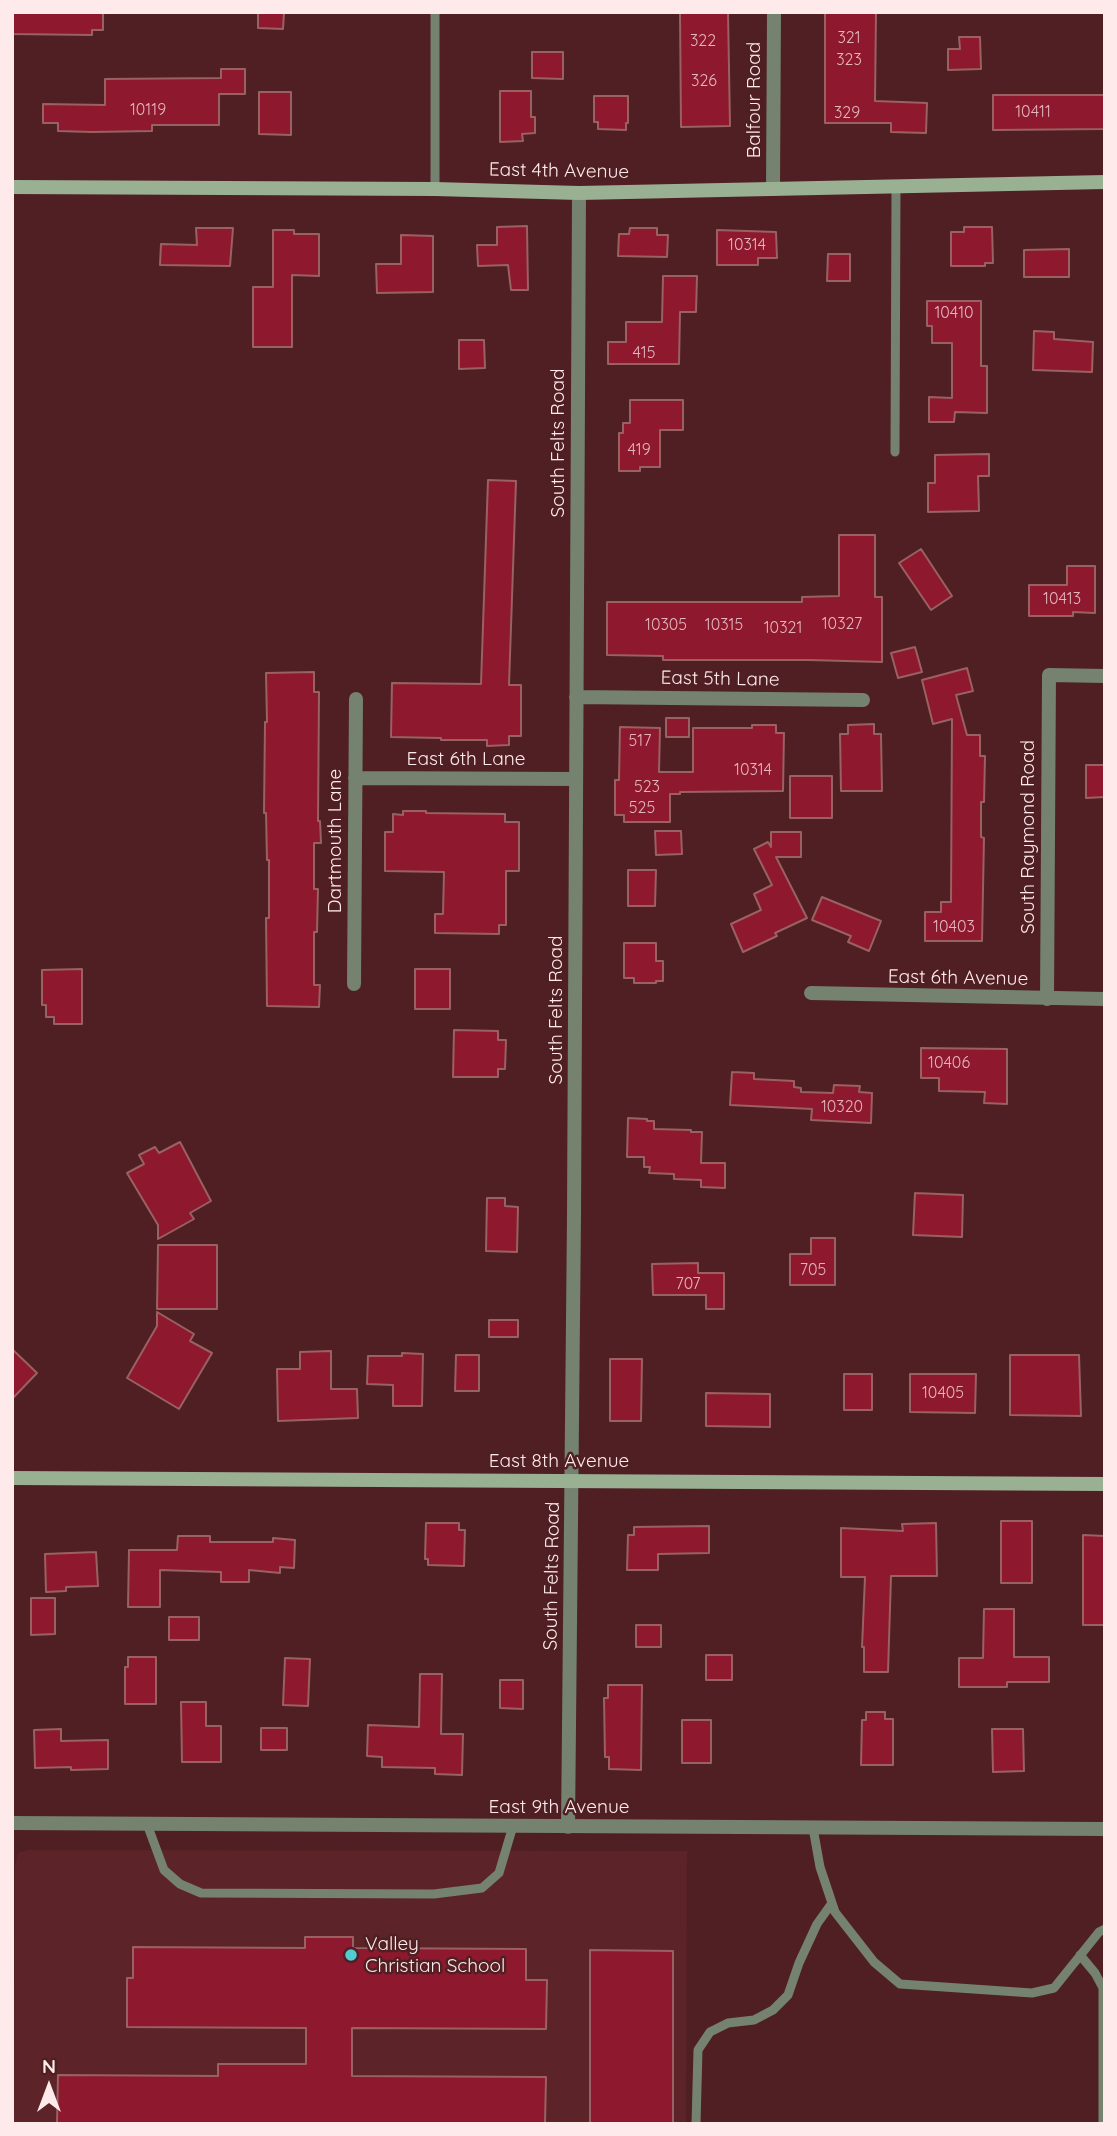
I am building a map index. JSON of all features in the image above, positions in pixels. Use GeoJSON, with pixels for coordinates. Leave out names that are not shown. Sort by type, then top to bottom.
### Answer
{"type":"FeatureCollection","features":[{"type":"Feature","properties":{"kind":"street","name":"Balfour Road"},"geometry":{"type":"LineString","coordinates":[[773,189],[774,12]]}},
{"type":"Feature","properties":{"kind":"street","name":"East 4th Avenue"},"geometry":{"type":"LineString","coordinates":[[12,187],[579,192],[1105,183]]}},
{"type":"Feature","properties":{"kind":"street","name":"South Felts Road"},"geometry":{"type":"LineString","coordinates":[[568,1827],[573,1480],[579,192]]}},
{"type":"Feature","properties":{"kind":"street","name":"South Raymond Road"},"geometry":{"type":"LineString","coordinates":[[1047,999],[1049,676],[1105,676]]}},
{"type":"Feature","properties":{"kind":"street","name":"East 5th Lane"},"geometry":{"type":"LineString","coordinates":[[576,697],[863,700]]}},
{"type":"Feature","properties":{"kind":"street","name":"Dartmouth Lane"},"geometry":{"type":"LineString","coordinates":[[354,984],[356,699]]}},
{"type":"Feature","properties":{"kind":"street","name":"East 6th Lane"},"geometry":{"type":"LineString","coordinates":[[355,778],[576,779]]}},
{"type":"Feature","properties":{"kind":"street","name":"East 6th Avenue"},"geometry":{"type":"LineString","coordinates":[[811,993],[1105,999]]}},
{"type":"Feature","properties":{"kind":"street","name":"East 8th Avenue"},"geometry":{"type":"LineString","coordinates":[[12,1478],[1105,1484]]}},
{"type":"Feature","properties":{"kind":"street","name":"East 9th Avenue"},"geometry":{"type":"LineString","coordinates":[[12,1823],[1105,1829]]}},
{"type":"Feature","properties":{"kind":"lane"},"geometry":{"type":"LineString","coordinates":[[435,12],[435,189]]}},
{"type":"Feature","properties":{"kind":"lane"},"geometry":{"type":"LineString","coordinates":[[895,452],[896,186]]}},
{"type":"Feature","properties":{"kind":"lane"},"geometry":{"type":"LineString","coordinates":[[147,1824],[164,1870],[180,1884],[201,1892],[215,1893],[434,1894],[482,1888],[499,1872],[513,1826]]}},
{"type":"Feature","properties":{"kind":"lane"},"geometry":{"type":"LineString","coordinates":[[813,1828],[820,1867],[835,1912],[874,1962],[900,1984],[1032,1993],[1054,1988],[1098,1932],[1105,1929]]}},
{"type":"Feature","properties":{"kind":"lane"},"geometry":{"type":"LineString","coordinates":[[696,2124],[698,2050],[710,2032],[728,2023],[754,2020],[773,2010],[788,1995],[817,1924],[832,1903]]}},
{"type":"Feature","properties":{"kind":"lane"},"geometry":{"type":"LineString","coordinates":[[1080,1955],[1103,1988],[1103,2124]]}},
{"type":"Feature","properties":{"kind":"shaded area","name":"Valley Christian School"},"geometry":{"type":"Polygon","coordinates":[[[28,1850],[687,1851],[686,2124],[14,2124],[15,1866],[18,1853],[28,1850]]]}},
{"type":"Feature","properties":{"kind":"building"},"geometry":{"type":"Polygon","coordinates":[[[12,12],[103,12],[103,30],[92,30],[92,35],[12,34],[12,12]]]}},
{"type":"Feature","properties":{"kind":"building"},"geometry":{"type":"Polygon","coordinates":[[[258,12],[284,12],[283,29],[258,28],[258,12]]]}},
{"type":"Feature","properties":{"kind":"building"},"geometry":{"type":"Polygon","coordinates":[[[680,12],[728,12],[730,126],[681,127],[680,12]]]}},
{"type":"Feature","properties":{"kind":"building"},"geometry":{"type":"Polygon","coordinates":[[[825,12],[876,12],[875,101],[927,103],[926,133],[891,132],[891,123],[825,123],[825,12]]]}},
{"type":"Feature","properties":{"kind":"building"},"geometry":{"type":"Polygon","coordinates":[[[959,37],[980,37],[981,69],[948,70],[948,49],[960,49],[959,37]]]}},
{"type":"Feature","properties":{"kind":"building"},"geometry":{"type":"Polygon","coordinates":[[[532,52],[563,52],[563,79],[532,78],[532,52]]]}},
{"type":"Feature","properties":{"kind":"building"},"geometry":{"type":"Polygon","coordinates":[[[221,69],[245,69],[245,94],[219,94],[219,125],[152,125],[152,131],[92,132],[58,131],[58,123],[43,123],[43,104],[105,105],[105,79],[221,78],[221,69]]]}},
{"type":"Feature","properties":{"kind":"building"},"geometry":{"type":"Polygon","coordinates":[[[500,91],[531,91],[531,117],[535,117],[535,133],[522,134],[523,141],[500,142],[500,91]]]}},
{"type":"Feature","properties":{"kind":"building"},"geometry":{"type":"Polygon","coordinates":[[[259,92],[291,92],[291,135],[259,134],[259,92]]]}},
{"type":"Feature","properties":{"kind":"building"},"geometry":{"type":"Polygon","coordinates":[[[993,95],[1105,95],[1105,129],[993,130],[993,95]]]}},
{"type":"Feature","properties":{"kind":"building"},"geometry":{"type":"Polygon","coordinates":[[[594,96],[628,96],[626,130],[598,129],[598,122],[594,122],[594,96]]]}},
{"type":"Feature","properties":{"kind":"building"},"geometry":{"type":"Polygon","coordinates":[[[527,226],[528,290],[511,290],[508,265],[478,266],[477,245],[497,245],[497,227],[527,226]]]}},
{"type":"Feature","properties":{"kind":"building"},"geometry":{"type":"Polygon","coordinates":[[[964,227],[992,227],[993,263],[985,263],[985,266],[951,266],[951,232],[964,232],[964,227]]]}},
{"type":"Feature","properties":{"kind":"building"},"geometry":{"type":"Polygon","coordinates":[[[196,228],[233,228],[230,266],[160,265],[161,244],[197,245],[196,228]]]}},
{"type":"Feature","properties":{"kind":"building"},"geometry":{"type":"Polygon","coordinates":[[[630,228],[657,228],[657,235],[668,235],[667,257],[618,256],[619,234],[629,234],[630,228]]]}},
{"type":"Feature","properties":{"kind":"building"},"geometry":{"type":"Polygon","coordinates":[[[273,230],[294,230],[294,234],[319,234],[319,276],[292,275],[292,347],[253,347],[253,287],[273,287],[273,230]]]}},
{"type":"Feature","properties":{"kind":"building"},"geometry":{"type":"Polygon","coordinates":[[[717,230],[776,232],[777,258],[758,258],[758,265],[717,265],[717,230]]]}},
{"type":"Feature","properties":{"kind":"building"},"geometry":{"type":"Polygon","coordinates":[[[401,235],[433,236],[433,292],[377,293],[376,264],[401,264],[401,235]]]}},
{"type":"Feature","properties":{"kind":"building"},"geometry":{"type":"Polygon","coordinates":[[[1069,249],[1069,277],[1024,277],[1024,250],[1069,249]]]}},
{"type":"Feature","properties":{"kind":"building"},"geometry":{"type":"Polygon","coordinates":[[[828,254],[850,254],[850,281],[827,281],[828,254]]]}},
{"type":"Feature","properties":{"kind":"building"},"geometry":{"type":"Polygon","coordinates":[[[663,276],[697,276],[696,312],[680,312],[679,364],[608,364],[608,342],[626,342],[626,322],[662,322],[663,276]]]}},
{"type":"Feature","properties":{"kind":"building"},"geometry":{"type":"Polygon","coordinates":[[[927,301],[981,301],[981,366],[987,366],[987,413],[955,412],[954,422],[929,422],[929,397],[952,398],[952,343],[932,343],[932,326],[927,326],[927,301]]]}},
{"type":"Feature","properties":{"kind":"building"},"geometry":{"type":"Polygon","coordinates":[[[1034,331],[1054,332],[1054,339],[1093,342],[1092,372],[1033,370],[1034,331]]]}},
{"type":"Feature","properties":{"kind":"building"},"geometry":{"type":"Polygon","coordinates":[[[459,340],[484,340],[485,368],[459,369],[459,340]]]}},
{"type":"Feature","properties":{"kind":"building"},"geometry":{"type":"Polygon","coordinates":[[[630,400],[683,400],[683,430],[660,430],[660,467],[619,471],[619,433],[623,433],[623,423],[630,423],[630,400]]]}},
{"type":"Feature","properties":{"kind":"building"},"geometry":{"type":"Polygon","coordinates":[[[989,454],[989,476],[978,476],[979,511],[928,512],[928,483],[935,483],[935,455],[989,454]]]}},
{"type":"Feature","properties":{"kind":"building"},"geometry":{"type":"Polygon","coordinates":[[[488,480],[516,481],[509,685],[521,685],[521,736],[509,736],[509,745],[487,746],[487,740],[391,737],[392,683],[481,684],[488,480]]]}},
{"type":"Feature","properties":{"kind":"building"},"geometry":{"type":"Polygon","coordinates":[[[839,535],[875,535],[875,597],[882,597],[882,662],[663,660],[663,656],[607,655],[607,602],[802,602],[802,597],[839,596],[839,535]]]}},
{"type":"Feature","properties":{"kind":"building"},"geometry":{"type":"Polygon","coordinates":[[[921,549],[952,596],[931,610],[899,563],[921,549]]]}},
{"type":"Feature","properties":{"kind":"building"},"geometry":{"type":"Polygon","coordinates":[[[1067,566],[1095,566],[1095,613],[1029,616],[1029,585],[1067,585],[1067,566]]]}},
{"type":"Feature","properties":{"kind":"building"},"geometry":{"type":"Polygon","coordinates":[[[915,647],[922,672],[898,678],[891,653],[915,647]]]}},
{"type":"Feature","properties":{"kind":"building"},"geometry":{"type":"Polygon","coordinates":[[[967,668],[973,691],[956,695],[967,735],[980,735],[980,756],[985,756],[984,802],[981,802],[981,837],[984,838],[982,941],[925,941],[925,912],[941,912],[941,902],[951,902],[952,719],[933,724],[922,680],[967,668]]]}},
{"type":"Feature","properties":{"kind":"building"},"geometry":{"type":"Polygon","coordinates":[[[314,672],[314,692],[319,692],[318,821],[321,843],[314,843],[314,889],[318,889],[317,932],[314,932],[314,985],[320,985],[319,1007],[267,1006],[266,918],[269,918],[269,860],[264,813],[266,673],[314,672]]]}},
{"type":"Feature","properties":{"kind":"building"},"geometry":{"type":"Polygon","coordinates":[[[666,718],[689,718],[689,737],[666,737],[666,718]]]}},
{"type":"Feature","properties":{"kind":"building"},"geometry":{"type":"Polygon","coordinates":[[[874,724],[874,734],[881,734],[882,791],[841,791],[840,734],[848,734],[848,725],[874,724]]]}},
{"type":"Feature","properties":{"kind":"building"},"geometry":{"type":"Polygon","coordinates":[[[752,725],[776,725],[776,733],[784,733],[783,791],[670,794],[670,822],[624,822],[624,815],[615,815],[620,727],[660,728],[659,772],[693,772],[693,728],[752,728],[752,725]]]}},
{"type":"Feature","properties":{"kind":"building"},"geometry":{"type":"Polygon","coordinates":[[[1086,765],[1105,765],[1105,797],[1086,798],[1086,765]]]}},
{"type":"Feature","properties":{"kind":"building"},"geometry":{"type":"Polygon","coordinates":[[[790,776],[832,776],[832,818],[790,818],[790,776]]]}},
{"type":"Feature","properties":{"kind":"building"},"geometry":{"type":"Polygon","coordinates":[[[403,811],[505,814],[505,822],[519,822],[519,871],[506,871],[506,925],[499,925],[499,934],[435,933],[435,914],[443,914],[444,872],[385,871],[385,832],[393,832],[393,814],[403,815],[403,811]]]}},
{"type":"Feature","properties":{"kind":"building"},"geometry":{"type":"Polygon","coordinates":[[[655,831],[681,831],[682,854],[656,855],[655,831]]]}},
{"type":"Feature","properties":{"kind":"building"},"geometry":{"type":"Polygon","coordinates":[[[771,832],[801,832],[801,857],[776,857],[807,918],[743,952],[731,924],[761,910],[754,894],[772,885],[754,849],[768,842],[771,847],[771,832]]]}},
{"type":"Feature","properties":{"kind":"building"},"geometry":{"type":"Polygon","coordinates":[[[628,870],[656,870],[655,906],[628,906],[628,870]]]}},
{"type":"Feature","properties":{"kind":"building"},"geometry":{"type":"Polygon","coordinates":[[[822,897],[881,921],[869,951],[848,942],[851,936],[812,920],[822,897]]]}},
{"type":"Feature","properties":{"kind":"building"},"geometry":{"type":"Polygon","coordinates":[[[624,943],[656,943],[656,961],[663,961],[663,981],[634,983],[634,978],[624,978],[624,943]]]}},
{"type":"Feature","properties":{"kind":"building"},"geometry":{"type":"Polygon","coordinates":[[[82,969],[82,1024],[54,1024],[54,1017],[46,1017],[46,1005],[42,1005],[42,970],[82,969]]]}},
{"type":"Feature","properties":{"kind":"building"},"geometry":{"type":"Polygon","coordinates":[[[415,969],[450,969],[450,1009],[415,1009],[415,969]]]}},
{"type":"Feature","properties":{"kind":"building"},"geometry":{"type":"Polygon","coordinates":[[[454,1030],[498,1031],[498,1040],[506,1040],[505,1069],[498,1069],[498,1077],[453,1077],[454,1030]]]}},
{"type":"Feature","properties":{"kind":"building"},"geometry":{"type":"Polygon","coordinates":[[[921,1048],[1007,1049],[1007,1104],[984,1103],[985,1092],[939,1091],[939,1078],[921,1078],[921,1048]]]}},
{"type":"Feature","properties":{"kind":"building"},"geometry":{"type":"Polygon","coordinates":[[[732,1072],[754,1073],[754,1079],[794,1081],[794,1087],[801,1088],[801,1092],[833,1093],[834,1085],[860,1086],[859,1092],[872,1093],[871,1123],[811,1120],[812,1109],[730,1105],[732,1072]]]}},
{"type":"Feature","properties":{"kind":"building"},"geometry":{"type":"Polygon","coordinates":[[[628,1118],[654,1121],[654,1129],[702,1132],[701,1163],[725,1163],[725,1188],[701,1187],[701,1180],[674,1179],[674,1174],[649,1173],[650,1167],[644,1167],[644,1157],[627,1157],[628,1118]]]}},
{"type":"Feature","properties":{"kind":"building"},"geometry":{"type":"Polygon","coordinates":[[[180,1142],[211,1201],[190,1213],[194,1219],[158,1239],[158,1225],[127,1173],[144,1164],[139,1155],[155,1147],[159,1153],[180,1142]]]}},
{"type":"Feature","properties":{"kind":"building"},"geometry":{"type":"Polygon","coordinates":[[[915,1193],[963,1195],[962,1237],[913,1235],[915,1193]]]}},
{"type":"Feature","properties":{"kind":"building"},"geometry":{"type":"Polygon","coordinates":[[[487,1198],[505,1198],[505,1206],[518,1207],[517,1252],[486,1251],[487,1198]]]}},
{"type":"Feature","properties":{"kind":"building"},"geometry":{"type":"Polygon","coordinates":[[[811,1238],[835,1238],[835,1285],[790,1285],[790,1254],[811,1254],[811,1238]]]}},
{"type":"Feature","properties":{"kind":"building"},"geometry":{"type":"Polygon","coordinates":[[[158,1245],[217,1245],[217,1309],[157,1309],[158,1245]]]}},
{"type":"Feature","properties":{"kind":"building"},"geometry":{"type":"Polygon","coordinates":[[[698,1263],[698,1273],[724,1273],[724,1309],[706,1309],[706,1295],[653,1295],[652,1264],[698,1263]]]}},
{"type":"Feature","properties":{"kind":"building"},"geometry":{"type":"Polygon","coordinates":[[[157,1312],[194,1334],[190,1341],[212,1353],[179,1409],[127,1378],[157,1326],[157,1312]]]}},
{"type":"Feature","properties":{"kind":"building"},"geometry":{"type":"Polygon","coordinates":[[[489,1320],[518,1320],[518,1337],[489,1337],[489,1320]]]}},
{"type":"Feature","properties":{"kind":"building"},"geometry":{"type":"Polygon","coordinates":[[[12,1349],[37,1373],[12,1399],[12,1349]]]}},
{"type":"Feature","properties":{"kind":"building"},"geometry":{"type":"Polygon","coordinates":[[[331,1351],[331,1389],[357,1389],[358,1418],[278,1421],[277,1369],[300,1369],[300,1352],[331,1351]]]}},
{"type":"Feature","properties":{"kind":"building"},"geometry":{"type":"Polygon","coordinates":[[[402,1353],[423,1354],[422,1406],[393,1406],[393,1385],[367,1384],[368,1356],[402,1356],[402,1353]]]}},
{"type":"Feature","properties":{"kind":"building"},"geometry":{"type":"Polygon","coordinates":[[[456,1355],[479,1355],[479,1391],[455,1391],[456,1355]]]}},
{"type":"Feature","properties":{"kind":"building"},"geometry":{"type":"Polygon","coordinates":[[[1010,1355],[1079,1355],[1081,1416],[1010,1415],[1010,1355]]]}},
{"type":"Feature","properties":{"kind":"building"},"geometry":{"type":"Polygon","coordinates":[[[610,1359],[642,1359],[641,1421],[610,1421],[610,1359]]]}},
{"type":"Feature","properties":{"kind":"building"},"geometry":{"type":"Polygon","coordinates":[[[844,1374],[872,1374],[872,1410],[844,1410],[844,1374]]]}},
{"type":"Feature","properties":{"kind":"building"},"geometry":{"type":"Polygon","coordinates":[[[910,1374],[976,1374],[975,1413],[910,1412],[910,1374]]]}},
{"type":"Feature","properties":{"kind":"building"},"geometry":{"type":"Polygon","coordinates":[[[706,1393],[770,1394],[770,1427],[706,1426],[706,1393]]]}},
{"type":"Feature","properties":{"kind":"building"},"geometry":{"type":"Polygon","coordinates":[[[1001,1521],[1032,1521],[1032,1583],[1001,1583],[1001,1521]]]}},
{"type":"Feature","properties":{"kind":"building"},"geometry":{"type":"Polygon","coordinates":[[[426,1523],[459,1523],[459,1530],[465,1530],[464,1566],[428,1565],[428,1559],[425,1559],[426,1523]]]}},
{"type":"Feature","properties":{"kind":"building"},"geometry":{"type":"Polygon","coordinates":[[[936,1523],[937,1576],[891,1576],[888,1672],[864,1672],[862,1647],[865,1577],[841,1577],[841,1528],[903,1531],[902,1524],[936,1523]]]}},
{"type":"Feature","properties":{"kind":"building"},"geometry":{"type":"Polygon","coordinates":[[[709,1526],[709,1553],[658,1554],[658,1570],[627,1570],[628,1535],[634,1535],[634,1527],[709,1526]]]}},
{"type":"Feature","properties":{"kind":"building"},"geometry":{"type":"Polygon","coordinates":[[[1083,1535],[1105,1536],[1105,1625],[1083,1625],[1083,1535]]]}},
{"type":"Feature","properties":{"kind":"building"},"geometry":{"type":"Polygon","coordinates":[[[178,1536],[210,1536],[210,1542],[273,1542],[273,1538],[295,1540],[294,1568],[280,1567],[280,1573],[249,1570],[249,1582],[221,1582],[221,1572],[160,1570],[160,1607],[128,1607],[129,1550],[177,1550],[178,1536]]]}},
{"type":"Feature","properties":{"kind":"building"},"geometry":{"type":"Polygon","coordinates":[[[96,1552],[98,1586],[66,1587],[66,1591],[46,1592],[45,1554],[96,1552]]]}},
{"type":"Feature","properties":{"kind":"building"},"geometry":{"type":"Polygon","coordinates":[[[31,1598],[55,1598],[55,1634],[31,1635],[31,1598]]]}},
{"type":"Feature","properties":{"kind":"building"},"geometry":{"type":"Polygon","coordinates":[[[984,1609],[1014,1609],[1014,1657],[1049,1657],[1049,1682],[1007,1682],[1007,1687],[959,1687],[959,1658],[983,1658],[984,1609]]]}},
{"type":"Feature","properties":{"kind":"building"},"geometry":{"type":"Polygon","coordinates":[[[169,1617],[199,1617],[199,1640],[169,1640],[169,1617]]]}},
{"type":"Feature","properties":{"kind":"building"},"geometry":{"type":"Polygon","coordinates":[[[636,1625],[661,1625],[661,1647],[636,1647],[636,1625]]]}},
{"type":"Feature","properties":{"kind":"building"},"geometry":{"type":"Polygon","coordinates":[[[706,1655],[732,1655],[732,1680],[706,1680],[706,1655]]]}},
{"type":"Feature","properties":{"kind":"building"},"geometry":{"type":"Polygon","coordinates":[[[128,1657],[156,1657],[156,1704],[125,1704],[125,1667],[128,1667],[128,1657]]]}},
{"type":"Feature","properties":{"kind":"building"},"geometry":{"type":"Polygon","coordinates":[[[285,1658],[310,1659],[308,1706],[283,1705],[285,1658]]]}},
{"type":"Feature","properties":{"kind":"building"},"geometry":{"type":"Polygon","coordinates":[[[420,1674],[442,1674],[441,1734],[463,1734],[462,1775],[435,1774],[435,1768],[382,1767],[382,1757],[367,1756],[368,1725],[419,1727],[420,1674]]]}},
{"type":"Feature","properties":{"kind":"building"},"geometry":{"type":"Polygon","coordinates":[[[500,1680],[523,1680],[523,1709],[500,1708],[500,1680]]]}},
{"type":"Feature","properties":{"kind":"building"},"geometry":{"type":"Polygon","coordinates":[[[608,1685],[642,1685],[641,1770],[609,1769],[609,1757],[605,1757],[604,1698],[608,1698],[608,1685]]]}},
{"type":"Feature","properties":{"kind":"building"},"geometry":{"type":"Polygon","coordinates":[[[181,1702],[206,1702],[206,1726],[221,1726],[221,1762],[182,1762],[181,1702]]]}},
{"type":"Feature","properties":{"kind":"building"},"geometry":{"type":"Polygon","coordinates":[[[866,1712],[885,1712],[885,1719],[893,1719],[893,1765],[861,1765],[862,1720],[866,1720],[866,1712]]]}},
{"type":"Feature","properties":{"kind":"building"},"geometry":{"type":"Polygon","coordinates":[[[682,1720],[711,1720],[711,1763],[682,1763],[682,1720]]]}},
{"type":"Feature","properties":{"kind":"building"},"geometry":{"type":"Polygon","coordinates":[[[261,1728],[287,1728],[287,1750],[261,1750],[261,1728]]]}},
{"type":"Feature","properties":{"kind":"building"},"geometry":{"type":"Polygon","coordinates":[[[61,1729],[61,1741],[108,1740],[108,1769],[35,1768],[34,1730],[61,1729]]]}},
{"type":"Feature","properties":{"kind":"building"},"geometry":{"type":"Polygon","coordinates":[[[992,1729],[1023,1729],[1024,1771],[993,1772],[992,1729]]]}},
{"type":"Feature","properties":{"kind":"building"},"geometry":{"type":"Polygon","coordinates":[[[305,1937],[353,1937],[353,1948],[526,1949],[526,1980],[547,1980],[546,2029],[352,2028],[352,2076],[546,2077],[545,2124],[57,2124],[58,2075],[218,2076],[218,2064],[306,2064],[306,2028],[127,2027],[127,1978],[133,1978],[133,1947],[305,1948],[305,1937]]]}},
{"type":"Feature","properties":{"kind":"building"},"geometry":{"type":"Polygon","coordinates":[[[590,1950],[673,1951],[673,2124],[590,2124],[590,1950]]]}},
{"type":"Feature","properties":{"kind":"place","name":"Valley Christian School"},"geometry":{"type":"Point","coordinates":[351,1955]}}]}
